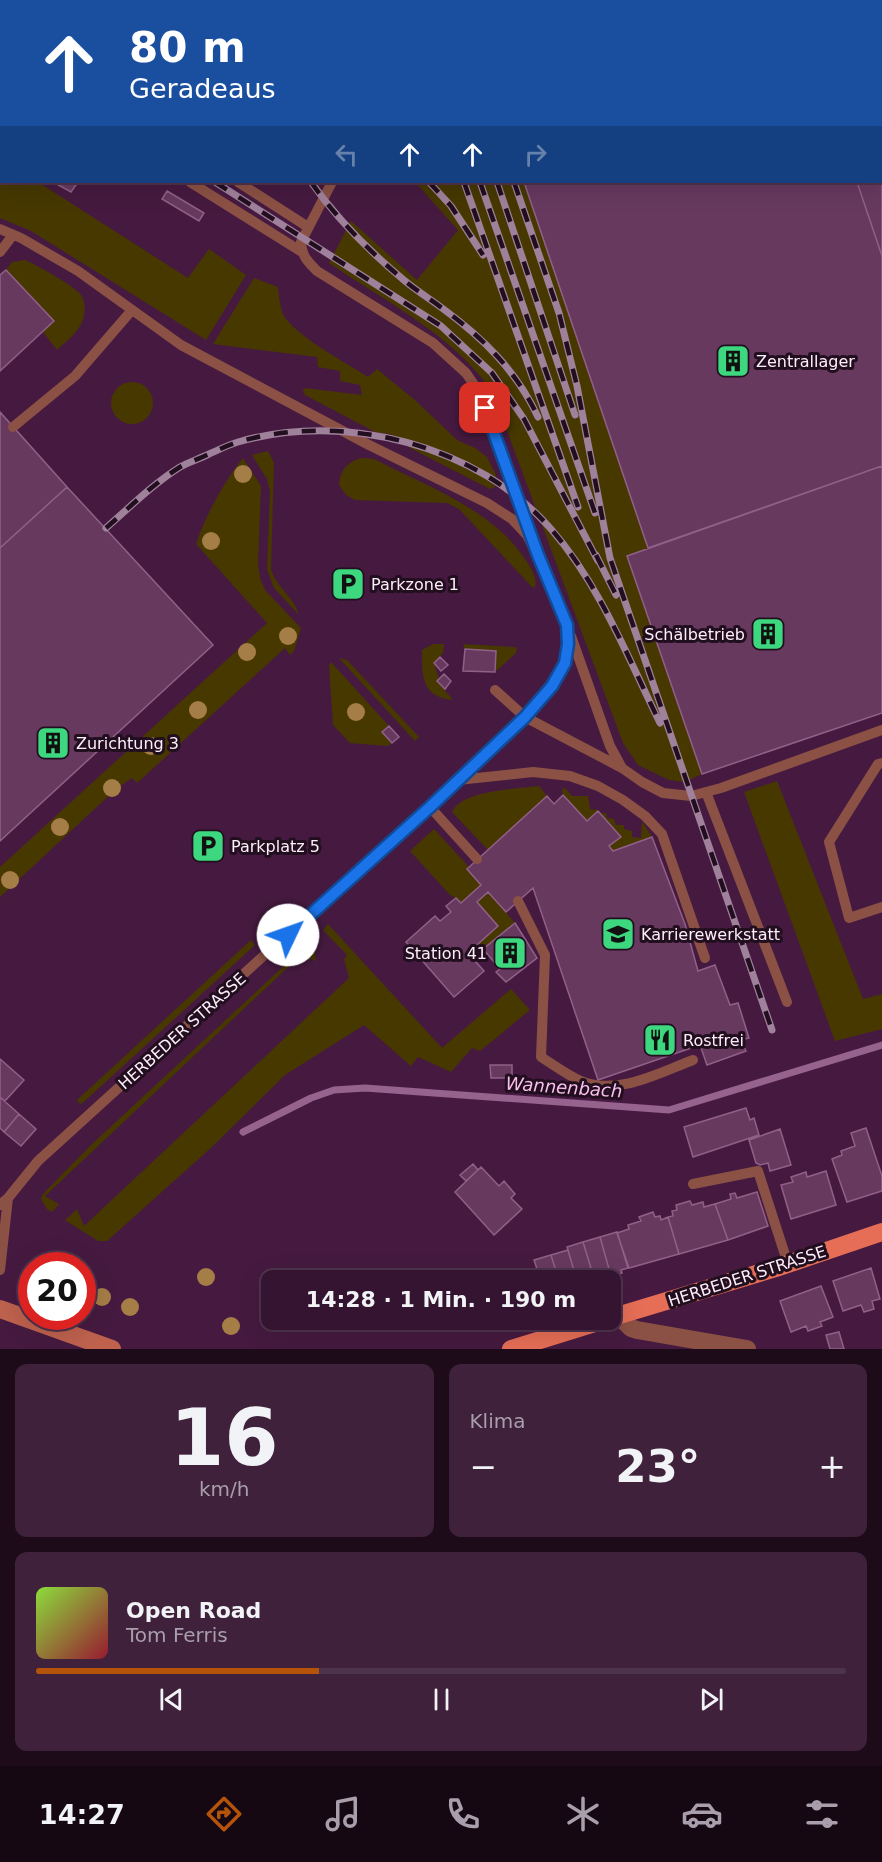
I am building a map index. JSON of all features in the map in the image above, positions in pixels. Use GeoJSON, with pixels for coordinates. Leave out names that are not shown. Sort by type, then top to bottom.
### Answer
{"type":"FeatureCollection","features":[{"type":"Feature","properties":{"kind":"main road","name":"HERBEDER STRASSE"},"geometry":{"type":"LineString","coordinates":[[621,1315],[788,1264],[882,1232]]}},
{"type":"Feature","properties":{"kind":"main road","name":"HERBEDER STRASSE"},"geometry":{"type":"LineString","coordinates":[[511,1349],[572,1330]]}},
{"type":"Feature","properties":{"kind":"street"},"geometry":{"type":"LineString","coordinates":[[0,1309],[112,1349]]}},
{"type":"Feature","properties":{"kind":"street"},"geometry":{"type":"LineString","coordinates":[[621,1323],[637,1330],[747,1349]]}},
{"type":"Feature","properties":{"kind":"lane"},"geometry":{"type":"LineString","coordinates":[[192,183],[302,252]]}},
{"type":"Feature","properties":{"kind":"lane"},"geometry":{"type":"LineString","coordinates":[[240,183],[308,227]]}},
{"type":"Feature","properties":{"kind":"lane"},"geometry":{"type":"LineString","coordinates":[[331,183],[301,242],[302,252],[306,260],[317,271],[433,344],[466,373],[477,389],[538,555],[567,625],[610,746],[622,768]]}},
{"type":"Feature","properties":{"kind":"lane"},"geometry":{"type":"LineString","coordinates":[[0,229],[78,271],[181,345],[273,395],[487,503],[512,519],[527,535],[538,555]]}},
{"type":"Feature","properties":{"kind":"lane"},"geometry":{"type":"LineString","coordinates":[[0,252],[13,235]]}},
{"type":"Feature","properties":{"kind":"lane"},"geometry":{"type":"LineString","coordinates":[[13,426],[75,376],[132,310]]}},
{"type":"Feature","properties":{"kind":"lane","name":"HERBEDER STRASSE"},"geometry":{"type":"LineString","coordinates":[[0,1270],[4,1201],[38,1161],[430,807],[525,717],[552,686],[565,663],[568,644],[567,625]]}},
{"type":"Feature","properties":{"kind":"lane"},"geometry":{"type":"LineString","coordinates":[[495,690],[525,717],[622,768],[663,794],[691,796],[706,792],[882,730]]}},
{"type":"Feature","properties":{"kind":"lane"},"geometry":{"type":"LineString","coordinates":[[882,763],[878,764],[829,842],[849,918],[882,907]]}},
{"type":"Feature","properties":{"kind":"lane"},"geometry":{"type":"LineString","coordinates":[[458,780],[533,772],[570,776],[598,786],[623,800],[645,816],[662,834],[705,958]]}},
{"type":"Feature","properties":{"kind":"lane"},"geometry":{"type":"LineString","coordinates":[[706,792],[787,1002]]}},
{"type":"Feature","properties":{"kind":"lane"},"geometry":{"type":"LineString","coordinates":[[430,807],[477,859]]}},
{"type":"Feature","properties":{"kind":"lane"},"geometry":{"type":"LineString","coordinates":[[518,901],[545,955],[541,1057],[582,1081],[607,1087],[638,1081],[693,1060]]}},
{"type":"Feature","properties":{"kind":"lane"},"geometry":{"type":"LineString","coordinates":[[693,1184],[758,1171],[788,1264]]}},
{"type":"Feature","properties":{"kind":"shaded area"},"geometry":{"type":"Polygon","coordinates":[[[0,183],[40,183],[188,278],[209,249],[246,275],[206,340],[31,231],[0,218],[0,183]]]}},
{"type":"Feature","properties":{"kind":"shaded area"},"geometry":{"type":"Polygon","coordinates":[[[416,183],[524,183],[648,548],[627,556],[702,774],[685,782],[669,780],[638,765],[623,743],[497,404],[485,382],[464,359],[428,328],[329,263],[351,221],[417,280],[458,230],[416,183]]]}},
{"type":"Feature","properties":{"kind":"shaded area"},"geometry":{"type":"Polygon","coordinates":[[[25,260],[63,281],[77,291],[83,299],[85,310],[80,326],[57,350],[43,332],[54,321],[6,270],[12,262],[25,260]]]}},
{"type":"Feature","properties":{"kind":"shaded area"},"geometry":{"type":"Polygon","coordinates":[[[254,278],[278,287],[284,316],[303,335],[368,377],[377,369],[416,401],[457,440],[475,448],[487,457],[496,475],[495,487],[490,489],[412,449],[390,434],[375,432],[305,395],[303,391],[305,388],[362,395],[360,385],[340,381],[340,371],[318,367],[317,357],[213,344],[254,278]]]}},
{"type":"Feature","properties":{"kind":"shaded area"},"geometry":{"type":"Polygon","coordinates":[[[132,382],[147,388],[153,403],[147,418],[132,424],[117,418],[111,403],[117,388],[132,382]]]}},
{"type":"Feature","properties":{"kind":"shaded area"},"geometry":{"type":"Polygon","coordinates":[[[268,451],[274,463],[271,569],[299,615],[274,588],[267,569],[270,491],[267,479],[252,455],[268,451]]]}},
{"type":"Feature","properties":{"kind":"shaded area"},"geometry":{"type":"Polygon","coordinates":[[[243,458],[261,486],[258,564],[260,578],[265,590],[301,628],[294,651],[290,655],[285,648],[137,783],[132,778],[116,789],[0,897],[0,867],[267,623],[196,544],[216,499],[243,458]]]}},
{"type":"Feature","properties":{"kind":"shaded area"},"geometry":{"type":"Polygon","coordinates":[[[360,458],[374,459],[460,502],[480,515],[515,546],[532,570],[535,587],[532,587],[459,509],[447,503],[355,500],[346,495],[339,485],[341,475],[348,465],[360,458]]]}},
{"type":"Feature","properties":{"kind":"shaded area"},"geometry":{"type":"Polygon","coordinates":[[[433,644],[444,644],[443,653],[434,663],[441,686],[453,700],[435,695],[429,690],[423,676],[422,650],[433,644]]]}},
{"type":"Feature","properties":{"kind":"shaded area"},"geometry":{"type":"Polygon","coordinates":[[[463,644],[517,648],[516,653],[495,672],[495,651],[465,649],[463,644]]]}},
{"type":"Feature","properties":{"kind":"shaded area"},"geometry":{"type":"Polygon","coordinates":[[[339,658],[347,660],[419,737],[415,741],[339,658]]]}},
{"type":"Feature","properties":{"kind":"shaded area"},"geometry":{"type":"Polygon","coordinates":[[[331,662],[389,726],[382,732],[392,743],[388,746],[350,743],[333,725],[329,665],[331,662]]]}},
{"type":"Feature","properties":{"kind":"shaded area"},"geometry":{"type":"Polygon","coordinates":[[[777,781],[863,999],[882,994],[882,1029],[835,1041],[744,792],[777,781]]]}},
{"type":"Feature","properties":{"kind":"shaded area"},"geometry":{"type":"Polygon","coordinates":[[[539,786],[547,796],[488,850],[452,812],[467,799],[478,795],[539,786]]]}},
{"type":"Feature","properties":{"kind":"shaded area"},"geometry":{"type":"Polygon","coordinates":[[[565,788],[572,796],[588,796],[590,809],[598,810],[601,813],[606,813],[607,818],[614,819],[616,825],[624,825],[624,829],[632,831],[632,837],[641,838],[642,821],[652,837],[613,851],[609,846],[621,836],[598,811],[587,821],[563,795],[562,789],[565,788]]]}},
{"type":"Feature","properties":{"kind":"shaded area"},"geometry":{"type":"Polygon","coordinates":[[[434,829],[469,867],[467,869],[481,885],[461,903],[450,895],[410,851],[434,829]]]}},
{"type":"Feature","properties":{"kind":"shaded area"},"geometry":{"type":"Polygon","coordinates":[[[488,892],[515,923],[483,949],[477,945],[498,926],[477,902],[488,892]]]}},
{"type":"Feature","properties":{"kind":"shaded area"},"geometry":{"type":"Polygon","coordinates":[[[328,924],[442,1048],[511,989],[530,1010],[480,1051],[472,1048],[451,1072],[418,1057],[411,1066],[364,1025],[285,1075],[213,1146],[107,1241],[98,1241],[65,1220],[77,1209],[84,1226],[349,978],[344,959],[347,955],[323,930],[328,924]]]}},
{"type":"Feature","properties":{"kind":"shaded area"},"geometry":{"type":"Polygon","coordinates":[[[313,939],[316,961],[301,955],[45,1196],[59,1204],[52,1212],[47,1209],[41,1199],[43,1194],[91,1145],[313,939]]]}},
{"type":"Feature","properties":{"kind":"shaded area"},"geometry":{"type":"Polygon","coordinates":[[[251,940],[255,945],[98,1089],[81,1104],[79,1103],[77,1100],[251,940]]]}},
{"type":"Feature","properties":{"kind":"building"},"geometry":{"type":"Polygon","coordinates":[[[55,183],[77,183],[71,192],[55,183]]]}},
{"type":"Feature","properties":{"kind":"building","name":"Zentrallager"},"geometry":{"type":"Polygon","coordinates":[[[524,183],[857,183],[882,256],[882,466],[648,548],[524,183]]]}},
{"type":"Feature","properties":{"kind":"building"},"geometry":{"type":"Polygon","coordinates":[[[857,183],[882,183],[882,256],[857,183]]]}},
{"type":"Feature","properties":{"kind":"building"},"geometry":{"type":"Polygon","coordinates":[[[167,191],[204,213],[199,221],[162,199],[167,191]]]}},
{"type":"Feature","properties":{"kind":"building"},"geometry":{"type":"Polygon","coordinates":[[[6,270],[54,321],[0,371],[0,275],[6,270]]]}},
{"type":"Feature","properties":{"kind":"building"},"geometry":{"type":"Polygon","coordinates":[[[0,412],[67,487],[0,548],[0,412]]]}},
{"type":"Feature","properties":{"kind":"building","name":"Schälbetrieb"},"geometry":{"type":"Polygon","coordinates":[[[882,466],[882,713],[702,774],[627,556],[882,466]]]}},
{"type":"Feature","properties":{"kind":"building","name":"Zurichtung 3"},"geometry":{"type":"Polygon","coordinates":[[[67,487],[213,645],[0,841],[0,548],[67,487]]]}},
{"type":"Feature","properties":{"kind":"building"},"geometry":{"type":"Polygon","coordinates":[[[465,649],[496,651],[495,672],[463,671],[465,649]]]}},
{"type":"Feature","properties":{"kind":"building"},"geometry":{"type":"Polygon","coordinates":[[[440,657],[448,665],[441,671],[434,663],[440,657]]]}},
{"type":"Feature","properties":{"kind":"building"},"geometry":{"type":"Polygon","coordinates":[[[444,674],[451,681],[445,689],[437,681],[444,674]]]}},
{"type":"Feature","properties":{"kind":"building"},"geometry":{"type":"Polygon","coordinates":[[[389,726],[399,737],[392,743],[382,732],[389,726]]]}},
{"type":"Feature","properties":{"kind":"building","name":"Karrierewerkstatt"},"geometry":{"type":"Polygon","coordinates":[[[563,795],[587,821],[598,811],[621,837],[609,846],[613,851],[652,837],[685,924],[698,971],[715,965],[730,1005],[738,1003],[749,1038],[741,1040],[746,1051],[707,1065],[700,1045],[598,1080],[533,888],[506,912],[488,892],[477,902],[498,926],[468,953],[484,971],[454,997],[406,942],[435,916],[440,921],[451,912],[446,906],[456,898],[461,903],[481,885],[467,869],[547,796],[554,804],[563,795]]]}},
{"type":"Feature","properties":{"kind":"building","name":"Station 41"},"geometry":{"type":"Polygon","coordinates":[[[515,923],[537,958],[506,982],[496,972],[500,969],[483,949],[515,923]]]}},
{"type":"Feature","properties":{"kind":"building"},"geometry":{"type":"Polygon","coordinates":[[[0,1059],[24,1080],[5,1101],[0,1097],[0,1059]]]}},
{"type":"Feature","properties":{"kind":"building"},"geometry":{"type":"Polygon","coordinates":[[[490,1065],[512,1065],[512,1078],[491,1078],[490,1065]]]}},
{"type":"Feature","properties":{"kind":"building"},"geometry":{"type":"Polygon","coordinates":[[[0,1097],[19,1114],[4,1132],[0,1128],[0,1097]]]}},
{"type":"Feature","properties":{"kind":"building"},"geometry":{"type":"Polygon","coordinates":[[[746,1108],[750,1120],[754,1118],[759,1135],[693,1157],[684,1127],[746,1108]]]}},
{"type":"Feature","properties":{"kind":"building"},"geometry":{"type":"Polygon","coordinates":[[[19,1114],[36,1129],[21,1146],[4,1132],[19,1114]]]}},
{"type":"Feature","properties":{"kind":"building"},"geometry":{"type":"Polygon","coordinates":[[[866,1128],[882,1176],[882,1191],[847,1202],[832,1159],[842,1155],[841,1151],[855,1146],[851,1133],[866,1128]]]}},
{"type":"Feature","properties":{"kind":"building"},"geometry":{"type":"Polygon","coordinates":[[[780,1129],[791,1165],[770,1171],[768,1163],[760,1165],[756,1163],[749,1140],[780,1129]]]}},
{"type":"Feature","properties":{"kind":"building"},"geometry":{"type":"Polygon","coordinates":[[[473,1164],[478,1170],[466,1181],[460,1175],[473,1164]]]}},
{"type":"Feature","properties":{"kind":"building"},"geometry":{"type":"Polygon","coordinates":[[[481,1167],[499,1186],[504,1181],[515,1194],[511,1198],[522,1209],[494,1235],[455,1192],[481,1167]]]}},
{"type":"Feature","properties":{"kind":"building"},"geometry":{"type":"Polygon","coordinates":[[[826,1171],[836,1205],[791,1219],[781,1185],[793,1182],[791,1177],[806,1172],[807,1177],[826,1171]]]}},
{"type":"Feature","properties":{"kind":"building"},"geometry":{"type":"Polygon","coordinates":[[[757,1192],[768,1226],[728,1240],[715,1204],[731,1199],[730,1194],[735,1193],[737,1198],[757,1192]]]}},
{"type":"Feature","properties":{"kind":"building"},"geometry":{"type":"Polygon","coordinates":[[[690,1201],[692,1205],[703,1202],[704,1207],[715,1204],[728,1240],[679,1254],[668,1217],[673,1216],[672,1211],[677,1210],[676,1205],[690,1201]]]}},
{"type":"Feature","properties":{"kind":"building"},"geometry":{"type":"Polygon","coordinates":[[[653,1212],[655,1217],[660,1216],[661,1220],[668,1217],[679,1254],[629,1268],[617,1233],[629,1229],[628,1225],[641,1221],[639,1217],[653,1212]]]}},
{"type":"Feature","properties":{"kind":"building"},"geometry":{"type":"Polygon","coordinates":[[[617,1232],[628,1268],[609,1270],[600,1237],[617,1232]]]}},
{"type":"Feature","properties":{"kind":"building"},"geometry":{"type":"Polygon","coordinates":[[[600,1237],[609,1270],[592,1270],[583,1242],[600,1237]]]}},
{"type":"Feature","properties":{"kind":"building"},"geometry":{"type":"Polygon","coordinates":[[[583,1242],[592,1270],[574,1270],[567,1247],[583,1242]]]}},
{"type":"Feature","properties":{"kind":"building"},"geometry":{"type":"Polygon","coordinates":[[[568,1250],[574,1270],[556,1270],[551,1255],[568,1250]]]}},
{"type":"Feature","properties":{"kind":"building"},"geometry":{"type":"Polygon","coordinates":[[[551,1255],[556,1270],[537,1270],[534,1260],[551,1255]]]}},
{"type":"Feature","properties":{"kind":"building"},"geometry":{"type":"Polygon","coordinates":[[[871,1268],[880,1299],[872,1301],[874,1309],[864,1312],[861,1305],[843,1311],[833,1281],[871,1268]]]}},
{"type":"Feature","properties":{"kind":"building"},"geometry":{"type":"Polygon","coordinates":[[[821,1286],[833,1317],[820,1322],[822,1326],[808,1331],[806,1326],[791,1332],[780,1301],[821,1286]]]}},
{"type":"Feature","properties":{"kind":"building"},"geometry":{"type":"Polygon","coordinates":[[[839,1332],[844,1349],[830,1349],[826,1335],[839,1332]]]}},
{"type":"Feature","properties":{"kind":"waterway","name":"Wannenbach"},"geometry":{"type":"LineString","coordinates":[[243,1132],[311,1098],[334,1090],[365,1088],[669,1110],[882,1045]]}},
{"type":"Feature","properties":{"kind":"railway"},"geometry":{"type":"LineString","coordinates":[[217,183],[441,326],[492,373],[524,419],[598,561]]}},
{"type":"Feature","properties":{"kind":"railway"},"geometry":{"type":"LineString","coordinates":[[312,183],[343,222],[379,258],[485,343],[509,370],[538,417]]}},
{"type":"Feature","properties":{"kind":"railway"},"geometry":{"type":"LineString","coordinates":[[430,183],[451,206],[483,255]]}},
{"type":"Feature","properties":{"kind":"railway"},"geometry":{"type":"LineString","coordinates":[[464,183],[578,507]]}},
{"type":"Feature","properties":{"kind":"railway"},"geometry":{"type":"LineString","coordinates":[[480,183],[595,513]]}},
{"type":"Feature","properties":{"kind":"railway"},"geometry":{"type":"LineString","coordinates":[[497,183],[575,415]]}},
{"type":"Feature","properties":{"kind":"railway"},"geometry":{"type":"LineString","coordinates":[[514,183],[559,313],[577,386],[610,558],[772,1030]]}},
{"type":"Feature","properties":{"kind":"railway"},"geometry":{"type":"LineString","coordinates":[[106,528],[151,488],[180,467],[234,443],[279,433],[321,431],[364,434],[407,442],[448,456],[486,476],[521,500],[551,529],[599,598],[660,723]]}},
{"type":"Feature","properties":{"kind":"railway"},"geometry":{"type":"LineString","coordinates":[[596,555],[616,595]]}},
{"type":"Feature","properties":{"kind":"place","name":"Zentrallager"},"geometry":{"type":"Point","coordinates":[733,361]}},
{"type":"Feature","properties":{"kind":"place","name":"Parkzone 1"},"geometry":{"type":"Point","coordinates":[348,584]}},
{"type":"Feature","properties":{"kind":"place","name":"Schälbetrieb"},"geometry":{"type":"Point","coordinates":[768,634]}},
{"type":"Feature","properties":{"kind":"place","name":"Zurichtung 3"},"geometry":{"type":"Point","coordinates":[53,743]}},
{"type":"Feature","properties":{"kind":"place","name":"Parkplatz 5"},"geometry":{"type":"Point","coordinates":[208,846]}},
{"type":"Feature","properties":{"kind":"place","name":"Karrierewerkstatt"},"geometry":{"type":"Point","coordinates":[618,934]}},
{"type":"Feature","properties":{"kind":"place","name":"Station 41"},"geometry":{"type":"Point","coordinates":[510,953]}},
{"type":"Feature","properties":{"kind":"place","name":"Rostfrei"},"geometry":{"type":"Point","coordinates":[660,1040]}},
{"type":"Feature","properties":{"kind":"route"},"geometry":{"type":"LineString","coordinates":[[288,935],[430,807],[525,717],[552,686],[565,663],[568,644],[567,625],[538,555],[485,408]]}}]}
